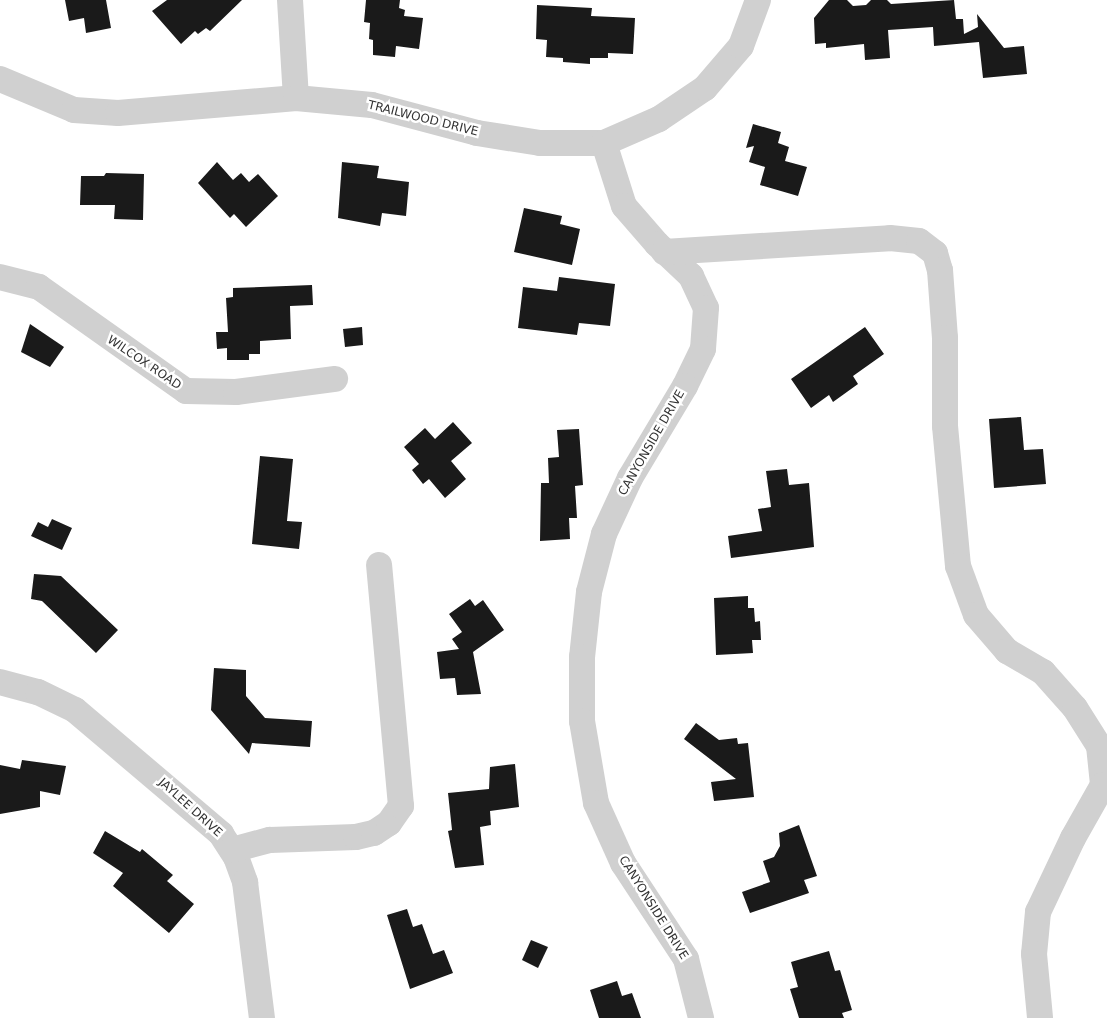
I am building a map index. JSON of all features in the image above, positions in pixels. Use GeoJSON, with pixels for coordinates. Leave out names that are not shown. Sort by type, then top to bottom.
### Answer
{"type":"FeatureCollection","features":[{"type":"Feature","properties":{"kind":"street"},"geometry":{"type":"LineString","coordinates":[[290,0],[296,98]]}},
{"type":"Feature","properties":{"kind":"street","name":"TRAILWOOD DRIVE"},"geometry":{"type":"LineString","coordinates":[[0,79],[74,110],[118,113],[296,98],[372,105],[477,133],[540,143],[604,143],[660,119],[705,88],[741,46],[758,0]]}},
{"type":"Feature","properties":{"kind":"street","name":"CANYONSIDE DRIVE"},"geometry":{"type":"LineString","coordinates":[[604,143],[624,206],[664,252],[691,276],[706,308],[703,349],[686,386],[630,478],[604,534],[589,592],[582,657],[582,721],[596,803],[623,863],[686,958],[701,1018]]}},
{"type":"Feature","properties":{"kind":"street"},"geometry":{"type":"LineString","coordinates":[[664,252],[890,238],[918,241],[934,253],[941,290],[945,426],[958,566],[976,616],[1007,651],[1044,672],[1075,708],[1099,746],[1103,785],[1073,838],[1038,912],[1034,954],[1040,1018]]}},
{"type":"Feature","properties":{"kind":"street","name":"WILCOX ROAD"},"geometry":{"type":"LineString","coordinates":[[0,276],[39,287],[186,391],[236,392],[335,379]]}},
{"type":"Feature","properties":{"kind":"street"},"geometry":{"type":"LineString","coordinates":[[232,850],[270,840],[356,836],[374,833],[389,823],[401,806],[379,565]]}},
{"type":"Feature","properties":{"kind":"street","name":"JAYLEE DRIVE"},"geometry":{"type":"LineString","coordinates":[[0,682],[38,692],[76,710],[209,823],[232,850],[241,869],[248,898],[262,1018]]}},
{"type":"Feature","properties":{"kind":"building"},"geometry":{"type":"Polygon","coordinates":[[[65,0],[106,0],[111,28],[86,33],[84,18],[69,21],[65,0]]]}},
{"type":"Feature","properties":{"kind":"building"},"geometry":{"type":"Polygon","coordinates":[[[167,0],[242,0],[210,31],[206,28],[198,34],[195,31],[181,44],[152,11],[167,0]]]}},
{"type":"Feature","properties":{"kind":"building"},"geometry":{"type":"Polygon","coordinates":[[[366,0],[400,0],[399,8],[405,10],[404,16],[423,18],[419,49],[396,46],[395,57],[373,55],[373,40],[369,39],[370,23],[364,22],[366,0]]]}},
{"type":"Feature","properties":{"kind":"building"},"geometry":{"type":"Polygon","coordinates":[[[829,0],[847,0],[853,6],[866,5],[871,0],[887,0],[891,4],[954,0],[956,19],[963,19],[964,34],[978,27],[977,14],[1004,48],[1024,46],[1027,74],[983,78],[979,42],[934,46],[933,27],[888,30],[890,58],[865,60],[864,44],[826,48],[826,43],[815,44],[814,18],[829,0]]]}},
{"type":"Feature","properties":{"kind":"building"},"geometry":{"type":"Polygon","coordinates":[[[537,5],[592,8],[591,16],[635,18],[633,54],[608,53],[608,58],[590,58],[590,64],[563,62],[563,58],[546,57],[547,40],[536,39],[537,5]]]}},
{"type":"Feature","properties":{"kind":"building"},"geometry":{"type":"Polygon","coordinates":[[[753,124],[781,132],[778,143],[789,147],[785,161],[807,167],[798,196],[760,185],[765,167],[749,162],[754,146],[746,148],[753,124]]]}},
{"type":"Feature","properties":{"kind":"building"},"geometry":{"type":"Polygon","coordinates":[[[217,162],[233,180],[241,173],[249,182],[258,174],[278,196],[246,227],[234,214],[230,218],[198,183],[217,162]]]}},
{"type":"Feature","properties":{"kind":"building"},"geometry":{"type":"Polygon","coordinates":[[[342,162],[379,166],[377,178],[409,182],[406,216],[382,213],[380,226],[338,218],[342,162]]]}},
{"type":"Feature","properties":{"kind":"building"},"geometry":{"type":"Polygon","coordinates":[[[106,173],[144,174],[143,220],[114,219],[115,205],[80,205],[81,176],[104,176],[106,173]]]}},
{"type":"Feature","properties":{"kind":"building"},"geometry":{"type":"Polygon","coordinates":[[[524,208],[562,216],[560,224],[580,229],[572,265],[514,252],[524,208]]]}},
{"type":"Feature","properties":{"kind":"building"},"geometry":{"type":"Polygon","coordinates":[[[559,277],[615,284],[610,326],[579,323],[577,335],[518,328],[523,287],[557,291],[559,277]]]}},
{"type":"Feature","properties":{"kind":"building"},"geometry":{"type":"Polygon","coordinates":[[[312,285],[313,305],[290,306],[291,339],[260,341],[260,354],[249,354],[249,360],[227,360],[227,348],[217,349],[216,332],[228,332],[226,298],[233,297],[233,288],[312,285]]]}},
{"type":"Feature","properties":{"kind":"building"},"geometry":{"type":"Polygon","coordinates":[[[30,324],[64,347],[50,367],[21,352],[30,324]]]}},
{"type":"Feature","properties":{"kind":"building"},"geometry":{"type":"Polygon","coordinates":[[[362,327],[363,345],[345,347],[343,329],[362,327]]]}},
{"type":"Feature","properties":{"kind":"building"},"geometry":{"type":"Polygon","coordinates":[[[865,327],[884,354],[853,376],[858,384],[833,402],[829,395],[811,408],[791,379],[865,327]]]}},
{"type":"Feature","properties":{"kind":"building"},"geometry":{"type":"Polygon","coordinates":[[[1021,417],[1024,450],[1043,449],[1046,484],[994,488],[989,419],[1021,417]]]}},
{"type":"Feature","properties":{"kind":"building"},"geometry":{"type":"Polygon","coordinates":[[[453,422],[472,443],[451,461],[466,479],[445,498],[429,479],[423,484],[412,470],[419,464],[404,447],[425,428],[435,439],[453,422]]]}},
{"type":"Feature","properties":{"kind":"building"},"geometry":{"type":"Polygon","coordinates":[[[579,429],[583,485],[575,486],[577,518],[569,518],[570,539],[540,541],[541,483],[549,483],[548,458],[559,457],[557,430],[579,429]]]}},
{"type":"Feature","properties":{"kind":"building"},"geometry":{"type":"Polygon","coordinates":[[[260,456],[293,459],[287,521],[302,522],[299,549],[252,544],[260,456]]]}},
{"type":"Feature","properties":{"kind":"building"},"geometry":{"type":"Polygon","coordinates":[[[787,469],[789,485],[809,483],[814,547],[731,558],[728,536],[762,531],[758,509],[771,507],[766,471],[787,469]]]}},
{"type":"Feature","properties":{"kind":"building"},"geometry":{"type":"Polygon","coordinates":[[[52,519],[72,528],[62,550],[31,536],[38,522],[48,527],[52,519]]]}},
{"type":"Feature","properties":{"kind":"building"},"geometry":{"type":"Polygon","coordinates":[[[34,574],[61,576],[118,630],[96,653],[42,601],[31,599],[34,574]]]}},
{"type":"Feature","properties":{"kind":"building"},"geometry":{"type":"Polygon","coordinates":[[[748,596],[748,608],[754,608],[755,622],[760,621],[761,640],[752,640],[753,653],[716,655],[714,598],[748,596]]]}},
{"type":"Feature","properties":{"kind":"building"},"geometry":{"type":"Polygon","coordinates":[[[470,599],[475,606],[483,600],[504,630],[473,652],[481,694],[457,695],[455,678],[440,679],[437,652],[459,649],[452,639],[462,632],[449,614],[470,599]]]}},
{"type":"Feature","properties":{"kind":"building"},"geometry":{"type":"Polygon","coordinates":[[[214,668],[246,670],[246,696],[265,718],[312,721],[310,747],[252,743],[249,754],[211,710],[214,668]]]}},
{"type":"Feature","properties":{"kind":"building"},"geometry":{"type":"Polygon","coordinates":[[[696,723],[719,740],[737,738],[738,744],[748,743],[754,797],[714,801],[711,782],[736,779],[684,739],[696,723]]]}},
{"type":"Feature","properties":{"kind":"building"},"geometry":{"type":"Polygon","coordinates":[[[22,760],[66,766],[60,795],[40,791],[40,807],[0,814],[0,765],[20,769],[22,760]]]}},
{"type":"Feature","properties":{"kind":"building"},"geometry":{"type":"Polygon","coordinates":[[[515,764],[519,807],[490,811],[491,825],[480,827],[484,865],[455,868],[448,831],[452,830],[448,793],[489,789],[490,767],[515,764]]]}},
{"type":"Feature","properties":{"kind":"building"},"geometry":{"type":"Polygon","coordinates":[[[799,825],[817,876],[804,880],[809,893],[750,913],[742,892],[770,882],[763,861],[774,857],[780,846],[779,833],[799,825]]]}},
{"type":"Feature","properties":{"kind":"building"},"geometry":{"type":"Polygon","coordinates":[[[105,831],[140,852],[142,849],[173,875],[167,881],[194,904],[169,933],[113,886],[123,873],[93,853],[105,831]]]}},
{"type":"Feature","properties":{"kind":"building"},"geometry":{"type":"Polygon","coordinates":[[[407,909],[413,927],[422,924],[433,954],[444,950],[453,973],[410,989],[387,915],[407,909]]]}},
{"type":"Feature","properties":{"kind":"building"},"geometry":{"type":"Polygon","coordinates":[[[531,940],[548,947],[538,968],[522,960],[531,940]]]}},
{"type":"Feature","properties":{"kind":"building"},"geometry":{"type":"Polygon","coordinates":[[[829,951],[835,971],[840,970],[852,1010],[842,1013],[844,1018],[799,1018],[790,989],[798,987],[791,962],[829,951]]]}},
{"type":"Feature","properties":{"kind":"building"},"geometry":{"type":"Polygon","coordinates":[[[617,981],[622,996],[632,993],[641,1018],[599,1018],[590,990],[617,981]]]}}]}
